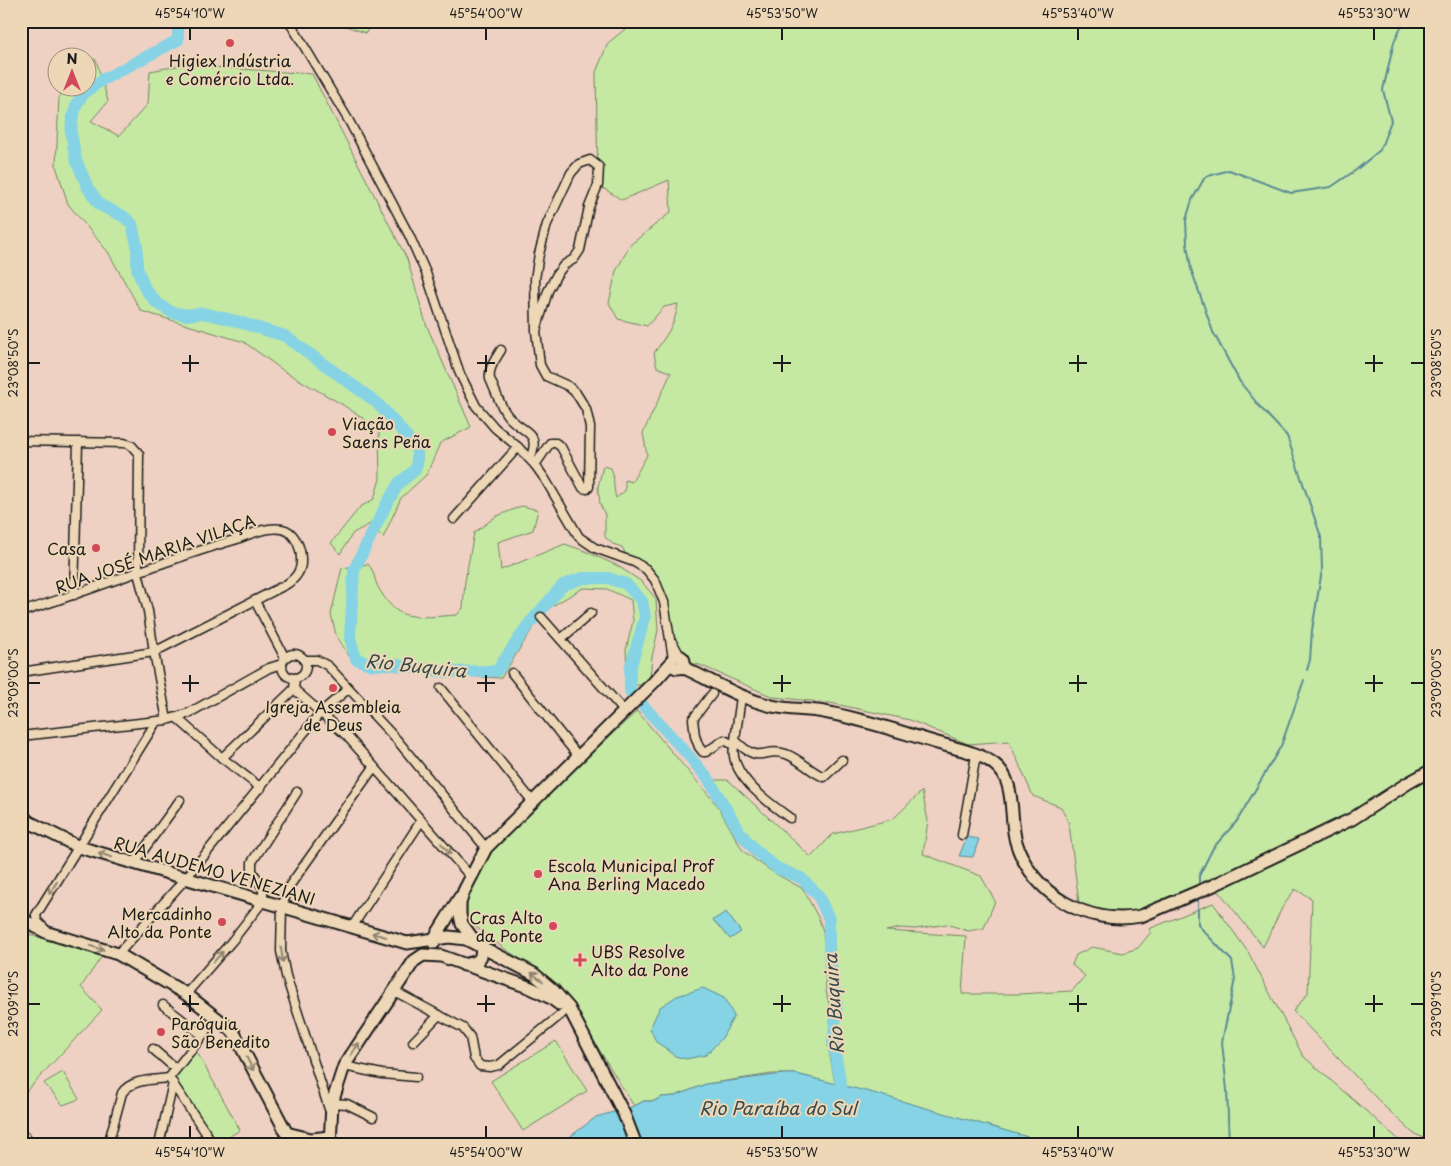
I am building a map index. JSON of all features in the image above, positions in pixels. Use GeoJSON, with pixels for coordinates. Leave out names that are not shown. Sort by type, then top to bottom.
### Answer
{"type":"FeatureCollection","features":[{"type":"Feature","properties":{"kind":"main road"},"geometry":{"type":"LineString","coordinates":[[441,956],[435,947],[434,939],[464,891],[486,848],[626,708],[678,662],[741,697],[774,707],[824,712],[863,722],[976,755],[991,762],[1002,772],[1011,799],[1016,843],[1030,872],[1062,902],[1080,911],[1109,918],[1131,918],[1147,914],[1214,885],[1352,819],[1430,770]]}},
{"type":"Feature","properties":{"kind":"main road","name":"RUA AUDEMO VENEZIANI"},"geometry":{"type":"LineString","coordinates":[[21,814],[29,822],[79,847],[406,942],[458,938],[479,946],[534,974],[553,990],[569,1010],[624,1114],[636,1145]]}},
{"type":"Feature","properties":{"kind":"main road"},"geometry":{"type":"LineString","coordinates":[[464,891],[460,915],[462,924],[479,946],[481,956],[478,961],[464,964]]}},
{"type":"Feature","properties":{"kind":"main road"},"geometry":{"type":"LineString","coordinates":[[21,919],[48,933],[118,954],[186,994],[217,1017],[233,1031],[293,1145]]}},
{"type":"Feature","properties":{"kind":"main road"},"geometry":{"type":"LineString","coordinates":[[286,1133],[330,1141],[331,1107],[344,1066],[414,961],[414,950],[406,942]]}},
{"type":"Feature","properties":{"kind":"main road","name":"RUA AUDEMO VENEZIANI"},"geometry":{"type":"LineString","coordinates":[[414,961],[423,955],[441,956],[531,988],[569,1010]]}},
{"type":"Feature","properties":{"kind":"street"},"geometry":{"type":"LineString","coordinates":[[289,21],[349,120],[409,235],[426,273],[468,393],[476,406],[495,428],[533,462],[546,479],[579,537],[595,548],[634,562],[646,569],[655,580],[662,595],[669,635],[678,662]]}},
{"type":"Feature","properties":{"kind":"street"},"geometry":{"type":"LineString","coordinates":[[533,462],[550,442],[556,443],[561,447],[583,488],[587,490],[589,487],[590,427],[586,409],[572,390],[544,373],[539,360],[536,331],[535,279],[543,234],[571,173],[579,164],[590,160],[599,167],[599,181],[588,207],[580,250],[574,259],[564,265],[557,274],[546,299],[536,331]]}},
{"type":"Feature","properties":{"kind":"street"},"geometry":{"type":"LineString","coordinates":[[501,350],[491,367],[490,379],[506,413],[515,423],[532,436],[535,448],[533,462]]}},
{"type":"Feature","properties":{"kind":"street"},"geometry":{"type":"LineString","coordinates":[[21,440],[124,443],[131,445],[139,454],[138,573],[148,611],[168,720]]}},
{"type":"Feature","properties":{"kind":"street"},"geometry":{"type":"LineString","coordinates":[[74,596],[78,442]]}},
{"type":"Feature","properties":{"kind":"street"},"geometry":{"type":"LineString","coordinates":[[454,519],[518,447]]}},
{"type":"Feature","properties":{"kind":"street","name":"RUA JOSÉ MARIA VILAÇA"},"geometry":{"type":"LineString","coordinates":[[21,612],[74,596],[201,550],[260,532],[286,530],[296,540],[302,557],[297,575],[287,584],[255,601]]}},
{"type":"Feature","properties":{"kind":"street"},"geometry":{"type":"LineString","coordinates":[[21,672],[154,652],[255,601],[284,661],[285,674],[295,678]]}},
{"type":"Feature","properties":{"kind":"street"},"geometry":{"type":"LineString","coordinates":[[560,639],[591,612]]}},
{"type":"Feature","properties":{"kind":"street"},"geometry":{"type":"LineString","coordinates":[[541,617],[626,708]]}},
{"type":"Feature","properties":{"kind":"street"},"geometry":{"type":"LineString","coordinates":[[21,736],[156,722],[176,718],[189,713],[295,654],[304,660],[317,660],[328,666],[397,740],[486,848]]}},
{"type":"Feature","properties":{"kind":"street"},"geometry":{"type":"LineString","coordinates":[[295,678],[304,671],[304,660]]}},
{"type":"Feature","properties":{"kind":"street"},"geometry":{"type":"LineString","coordinates":[[512,673],[578,756]]}},
{"type":"Feature","properties":{"kind":"street"},"geometry":{"type":"LineString","coordinates":[[222,758],[294,689],[295,678]]}},
{"type":"Feature","properties":{"kind":"street"},"geometry":{"type":"LineString","coordinates":[[441,688],[533,802]]}},
{"type":"Feature","properties":{"kind":"street"},"geometry":{"type":"LineString","coordinates":[[294,689],[346,736],[471,877]]}},
{"type":"Feature","properties":{"kind":"street"},"geometry":{"type":"LineString","coordinates":[[118,954],[186,878],[320,713],[348,689]]}},
{"type":"Feature","properties":{"kind":"street"},"geometry":{"type":"LineString","coordinates":[[712,694],[693,719],[699,747],[703,752],[724,740],[735,742],[753,755],[774,753],[788,755],[823,776],[827,775],[842,760]]}},
{"type":"Feature","properties":{"kind":"street"},"geometry":{"type":"LineString","coordinates":[[741,697],[734,756],[747,782],[768,802],[790,818]]}},
{"type":"Feature","properties":{"kind":"street"},"geometry":{"type":"LineString","coordinates":[[176,718],[222,758],[261,788]]}},
{"type":"Feature","properties":{"kind":"street"},"geometry":{"type":"LineString","coordinates":[[48,933],[38,921],[36,914],[156,722]]}},
{"type":"Feature","properties":{"kind":"street"},"geometry":{"type":"LineString","coordinates":[[962,836],[976,755]]}},
{"type":"Feature","properties":{"kind":"street"},"geometry":{"type":"LineString","coordinates":[[373,1117],[347,1104],[331,1107],[286,976],[281,951],[282,907],[288,888],[374,767]]}},
{"type":"Feature","properties":{"kind":"street"},"geometry":{"type":"LineString","coordinates":[[186,994],[232,942],[263,901],[263,888],[252,871],[252,862],[297,792]]}},
{"type":"Feature","properties":{"kind":"street"},"geometry":{"type":"LineString","coordinates":[[134,863],[180,800]]}},
{"type":"Feature","properties":{"kind":"street"},"geometry":{"type":"LineString","coordinates":[[352,927],[421,821]]}},
{"type":"Feature","properties":{"kind":"street"},"geometry":{"type":"LineString","coordinates":[[394,992],[464,1028],[470,1037],[477,1063],[480,1066],[490,1067],[498,1065],[569,1010]]}},
{"type":"Feature","properties":{"kind":"street"},"geometry":{"type":"LineString","coordinates":[[163,1005],[202,1035]]}},
{"type":"Feature","properties":{"kind":"street"},"geometry":{"type":"LineString","coordinates":[[412,1042],[439,1015]]}},
{"type":"Feature","properties":{"kind":"street"},"geometry":{"type":"LineString","coordinates":[[159,1145],[171,1080],[176,1069],[217,1017]]}},
{"type":"Feature","properties":{"kind":"street"},"geometry":{"type":"LineString","coordinates":[[153,1049],[176,1069]]}},
{"type":"Feature","properties":{"kind":"street"},"geometry":{"type":"LineString","coordinates":[[344,1066],[382,1074],[416,1077]]}},
{"type":"Feature","properties":{"kind":"street"},"geometry":{"type":"LineString","coordinates":[[171,1080],[214,1145]]}},
{"type":"Feature","properties":{"kind":"street"},"geometry":{"type":"LineString","coordinates":[[108,1145],[122,1093],[126,1086],[138,1082],[171,1080]]}},
{"type":"Feature","properties":{"kind":"street"},"geometry":{"type":"LineString","coordinates":[[22,1135],[31,1145]]}},
{"type":"Feature","properties":{"kind":"street"},"geometry":{"type":"LineString","coordinates":[[191,1145],[208,1137]]}},
{"type":"Feature","properties":{"kind":"green space"},"geometry":{"type":"Polygon","coordinates":[[[331,21],[371,21],[366,33],[331,21]]]}},
{"type":"Feature","properties":{"kind":"green space"},"geometry":{"type":"Polygon","coordinates":[[[643,21],[1430,21],[1430,1141],[1413,1133],[1384,1106],[1293,1011],[1308,993],[1312,899],[1295,889],[1282,908],[1263,947],[1214,885],[1141,916],[1080,911],[1069,824],[1061,807],[1033,796],[1009,741],[968,744],[910,720],[830,703],[773,697],[700,665],[685,662],[680,656],[669,635],[664,602],[646,569],[629,560],[622,547],[613,544],[605,537],[605,515],[600,504],[598,487],[603,466],[611,468],[616,498],[625,491],[625,480],[632,482],[647,455],[643,433],[671,373],[657,367],[654,353],[672,324],[678,304],[664,307],[647,326],[618,319],[609,303],[616,271],[630,245],[671,212],[669,180],[622,200],[598,185],[596,72],[608,43],[625,29],[643,21]]]}},
{"type":"Feature","properties":{"kind":"green space"},"geometry":{"type":"Polygon","coordinates":[[[183,65],[312,74],[407,259],[426,324],[471,427],[440,443],[427,474],[401,498],[383,538],[370,524],[353,533],[340,554],[331,543],[360,507],[374,499],[380,479],[379,429],[343,405],[284,371],[244,342],[141,311],[108,252],[68,204],[56,166],[59,98],[98,98],[98,67],[108,101],[91,121],[119,136],[148,104],[150,71],[183,65]]]}},
{"type":"Feature","properties":{"kind":"green space"},"geometry":{"type":"Polygon","coordinates":[[[522,506],[538,510],[533,530],[498,542],[501,570],[565,544],[618,566],[642,582],[656,599],[658,630],[650,678],[640,685],[625,685],[627,673],[626,650],[633,621],[631,600],[607,589],[583,588],[549,608],[538,620],[501,678],[441,675],[369,667],[349,656],[336,635],[331,614],[342,568],[368,564],[385,598],[391,606],[403,614],[423,617],[457,615],[463,608],[465,581],[474,533],[495,517],[522,506]]]}},
{"type":"Feature","properties":{"kind":"green space"},"geometry":{"type":"Polygon","coordinates":[[[637,711],[717,805],[743,851],[771,871],[803,889],[819,919],[823,931],[826,991],[831,1012],[828,1046],[835,1084],[796,1074],[772,1074],[706,1084],[675,1096],[662,1097],[654,1101],[644,1101],[634,1106],[559,985],[505,949],[467,920],[467,893],[488,850],[637,711]]]}},
{"type":"Feature","properties":{"kind":"green space"},"geometry":{"type":"Polygon","coordinates":[[[709,780],[728,780],[811,857],[833,834],[893,819],[922,791],[928,821],[923,854],[981,876],[995,901],[984,928],[968,931],[947,924],[886,931],[966,936],[962,994],[1019,994],[1072,991],[1085,976],[1072,965],[1076,955],[1092,947],[1123,953],[1138,948],[1151,932],[1149,929],[1213,903],[1248,952],[1303,1056],[1405,1145],[1056,1145],[842,1086],[833,1042],[837,1006],[829,954],[829,919],[818,895],[801,878],[777,868],[757,852],[741,834],[709,780]]]}},
{"type":"Feature","properties":{"kind":"green space"},"geometry":{"type":"Polygon","coordinates":[[[21,932],[102,956],[81,987],[102,1010],[21,1097],[21,932]]]}},
{"type":"Feature","properties":{"kind":"green space"},"geometry":{"type":"Polygon","coordinates":[[[556,1041],[587,1091],[523,1131],[491,1081],[556,1041]]]}},
{"type":"Feature","properties":{"kind":"green space"},"geometry":{"type":"Polygon","coordinates":[[[197,1052],[240,1130],[217,1144],[174,1077],[197,1052]]]}},
{"type":"Feature","properties":{"kind":"green space"},"geometry":{"type":"Polygon","coordinates":[[[63,1072],[79,1099],[63,1105],[44,1083],[63,1072]]]}},
{"type":"Feature","properties":{"kind":"water"},"geometry":{"type":"Polygon","coordinates":[[[967,837],[979,839],[973,857],[959,856],[967,837]]]}},
{"type":"Feature","properties":{"kind":"water"},"geometry":{"type":"Polygon","coordinates":[[[726,912],[741,932],[730,939],[713,920],[726,912]]]}},
{"type":"Feature","properties":{"kind":"water"},"geometry":{"type":"Polygon","coordinates":[[[703,988],[724,998],[734,1016],[722,1038],[706,1055],[686,1059],[675,1056],[656,1042],[650,1028],[660,1007],[677,996],[703,988]]]}},
{"type":"Feature","properties":{"kind":"water","name":"Rio Paraíba do Sul"},"geometry":{"type":"Polygon","coordinates":[[[796,1074],[870,1092],[1056,1145],[806,1145],[779,1140],[753,1145],[559,1145],[596,1117],[634,1106],[644,1101],[654,1101],[662,1097],[675,1096],[706,1084],[796,1074]]]}},
{"type":"Feature","properties":{"kind":"waterway","name":"Rio Buquira"},"geometry":{"type":"LineString","coordinates":[[178,21],[178,40],[102,80],[85,92],[77,103],[72,120],[71,133],[76,160],[88,188],[100,205],[123,216],[132,224],[137,246],[137,268],[145,289],[157,303],[171,312],[186,315],[202,313],[285,336],[376,402],[399,427],[417,451],[415,470],[399,483],[354,570],[350,638],[356,659],[373,665],[388,664],[447,672],[497,671],[528,625],[563,585],[583,578],[608,578],[626,584],[642,601],[645,617],[630,669],[630,691],[709,780],[741,834],[757,852],[777,868],[801,878],[818,895],[829,919],[829,954],[837,1006],[833,1042],[844,1101]]}},
{"type":"Feature","properties":{"kind":"waterway"},"geometry":{"type":"LineString","coordinates":[[1307,670],[1322,570],[1321,537],[1287,436],[1240,382],[1213,332],[1191,269],[1186,220],[1192,200],[1205,177],[1229,170],[1291,193],[1331,187],[1380,150],[1391,121],[1383,90],[1394,42],[1400,29],[1407,21]]}},
{"type":"Feature","properties":{"kind":"waterway"},"geometry":{"type":"LineString","coordinates":[[1199,885],[1199,876],[1213,848],[1237,821],[1281,746],[1304,680]]}},
{"type":"Feature","properties":{"kind":"waterway"},"geometry":{"type":"LineString","coordinates":[[1198,899],[1198,925],[1232,961],[1235,979],[1222,1042],[1227,1090],[1229,1145]]}},
{"type":"Feature","properties":{"kind":"place","name":"Higiex Indústria e Comércio Ltda."},"geometry":{"type":"Point","coordinates":[230,43]}},
{"type":"Feature","properties":{"kind":"place","name":"Viação Saens Peña"},"geometry":{"type":"Point","coordinates":[332,432]}},
{"type":"Feature","properties":{"kind":"place","name":"Casa"},"geometry":{"type":"Point","coordinates":[96,548]}},
{"type":"Feature","properties":{"kind":"place","name":"Igreja Assembleia de Deus"},"geometry":{"type":"Point","coordinates":[333,688]}},
{"type":"Feature","properties":{"kind":"place","name":"Escola Municipal Prof Ana Berling Macedo"},"geometry":{"type":"Point","coordinates":[538,874]}},
{"type":"Feature","properties":{"kind":"place","name":"Mercadinho Alto da Ponte"},"geometry":{"type":"Point","coordinates":[222,922]}},
{"type":"Feature","properties":{"kind":"place","name":"Cras Alto da Ponte"},"geometry":{"type":"Point","coordinates":[553,926]}},
{"type":"Feature","properties":{"kind":"place","name":"UBS Resolve Alto da Pone"},"geometry":{"type":"Point","coordinates":[580,960]}},
{"type":"Feature","properties":{"kind":"place","name":"Paróquia São Benedito"},"geometry":{"type":"Point","coordinates":[161,1032]}}]}
